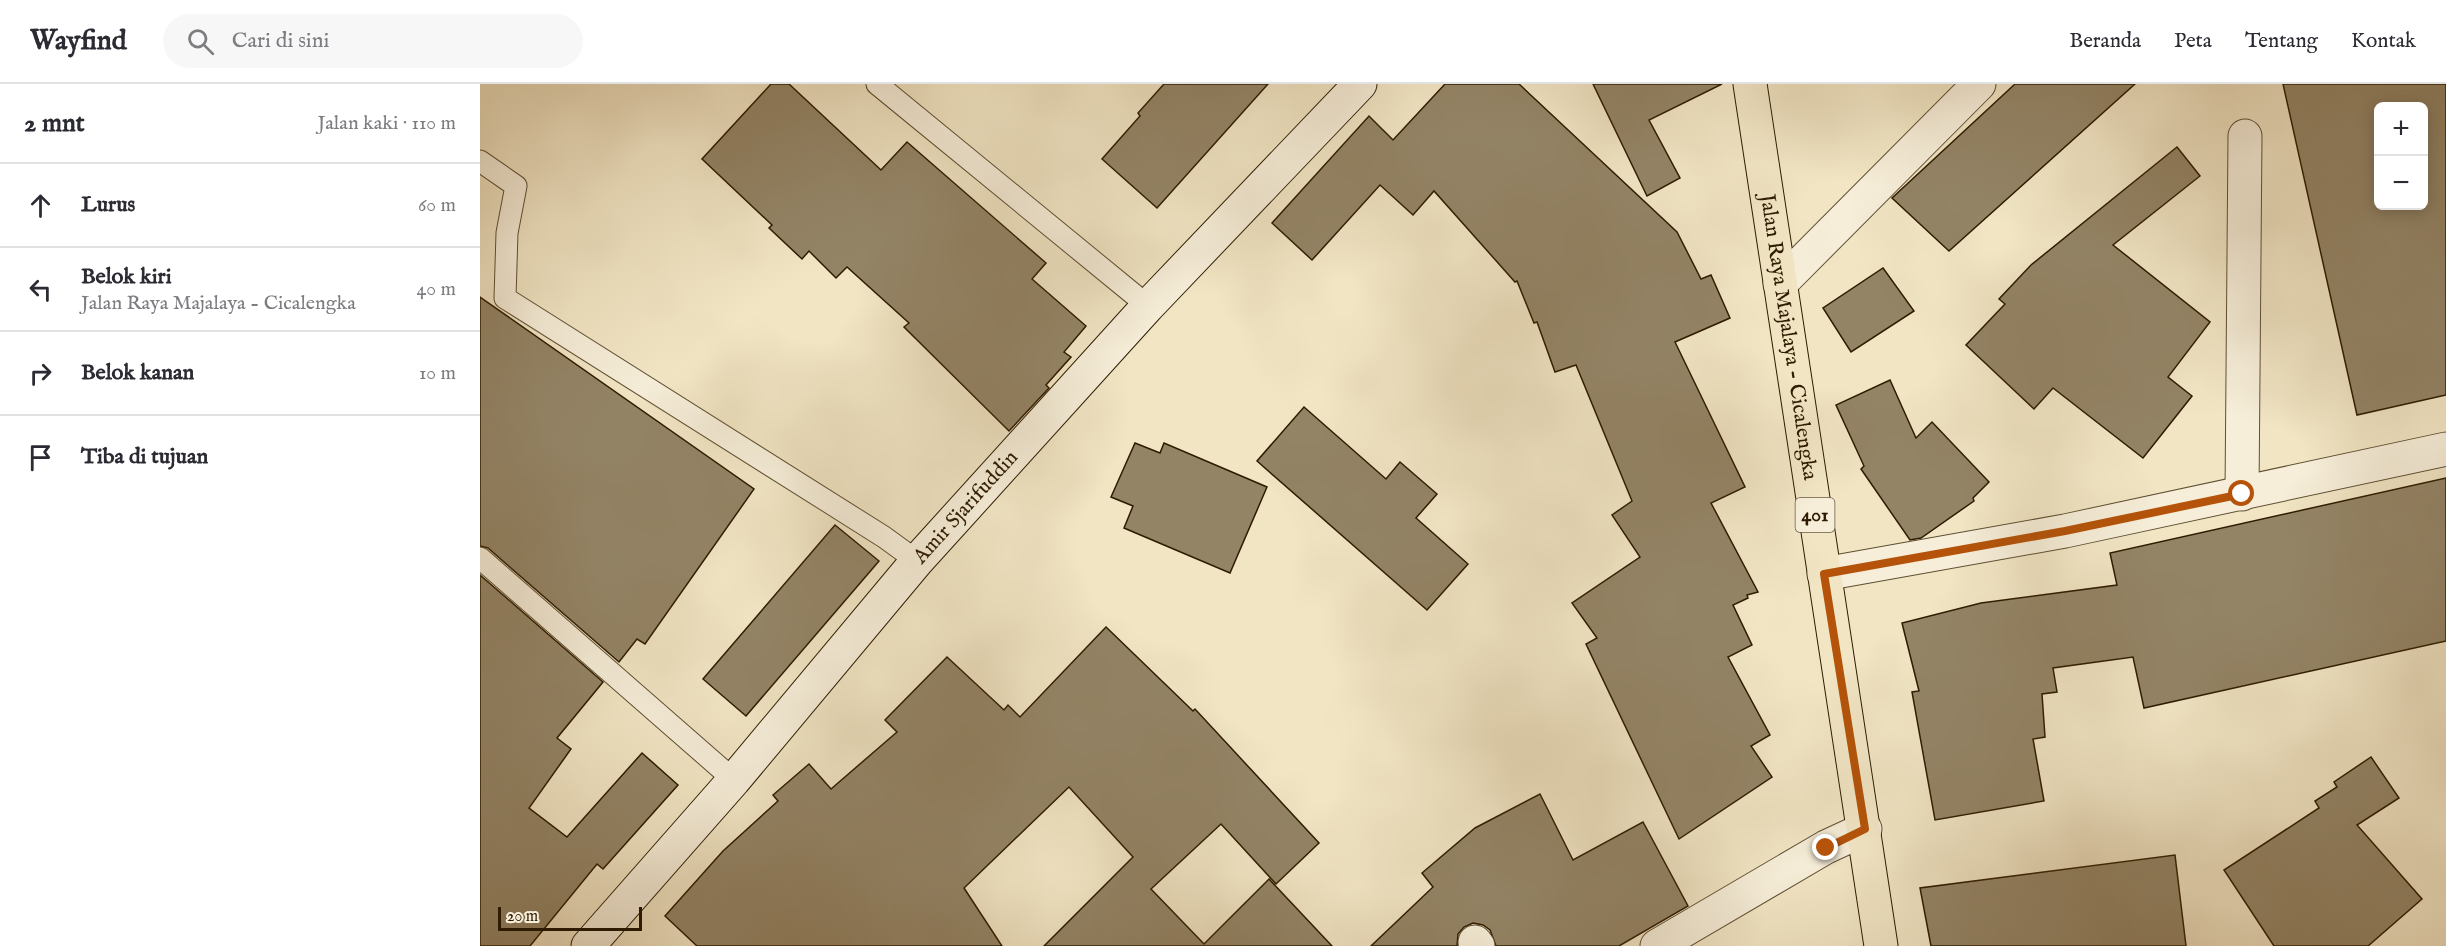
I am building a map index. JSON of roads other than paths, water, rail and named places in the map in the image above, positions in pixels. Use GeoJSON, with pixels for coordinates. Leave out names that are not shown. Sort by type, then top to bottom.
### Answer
{"type":"FeatureCollection","features":[{"type":"Feature","properties":{"kind":"main road","name":"Jalan Raya Majalaya - Cicalengka"},"geometry":{"type":"LineString","coordinates":[[1750,84],[1881,946]]}},
{"type":"Feature","properties":{"kind":"street","name":"Amir Sjarifuddin"},"geometry":{"type":"LineString","coordinates":[[588,946],[734,780],[917,561],[1148,306],[1360,84]]}},
{"type":"Feature","properties":{"kind":"street"},"geometry":{"type":"LineString","coordinates":[[1780,284],[1978,84]]}},
{"type":"Feature","properties":{"kind":"street"},"geometry":{"type":"LineString","coordinates":[[2242,494],[2245,136]]}},
{"type":"Feature","properties":{"kind":"street"},"geometry":{"type":"LineString","coordinates":[[1824,574],[2065,531],[2446,449]]}},
{"type":"Feature","properties":{"kind":"street"},"geometry":{"type":"LineString","coordinates":[[1657,946],[1826,848],[1865,829]]}},
{"type":"Feature","properties":{"kind":"lane"},"geometry":{"type":"LineString","coordinates":[[877,84],[1148,306]]}},
{"type":"Feature","properties":{"kind":"lane"},"geometry":{"type":"LineString","coordinates":[[480,161],[516,186],[507,233],[505,298],[884,537],[917,561]]}},
{"type":"Feature","properties":{"kind":"lane"},"geometry":{"type":"LineString","coordinates":[[480,558],[734,780]]}}]}
